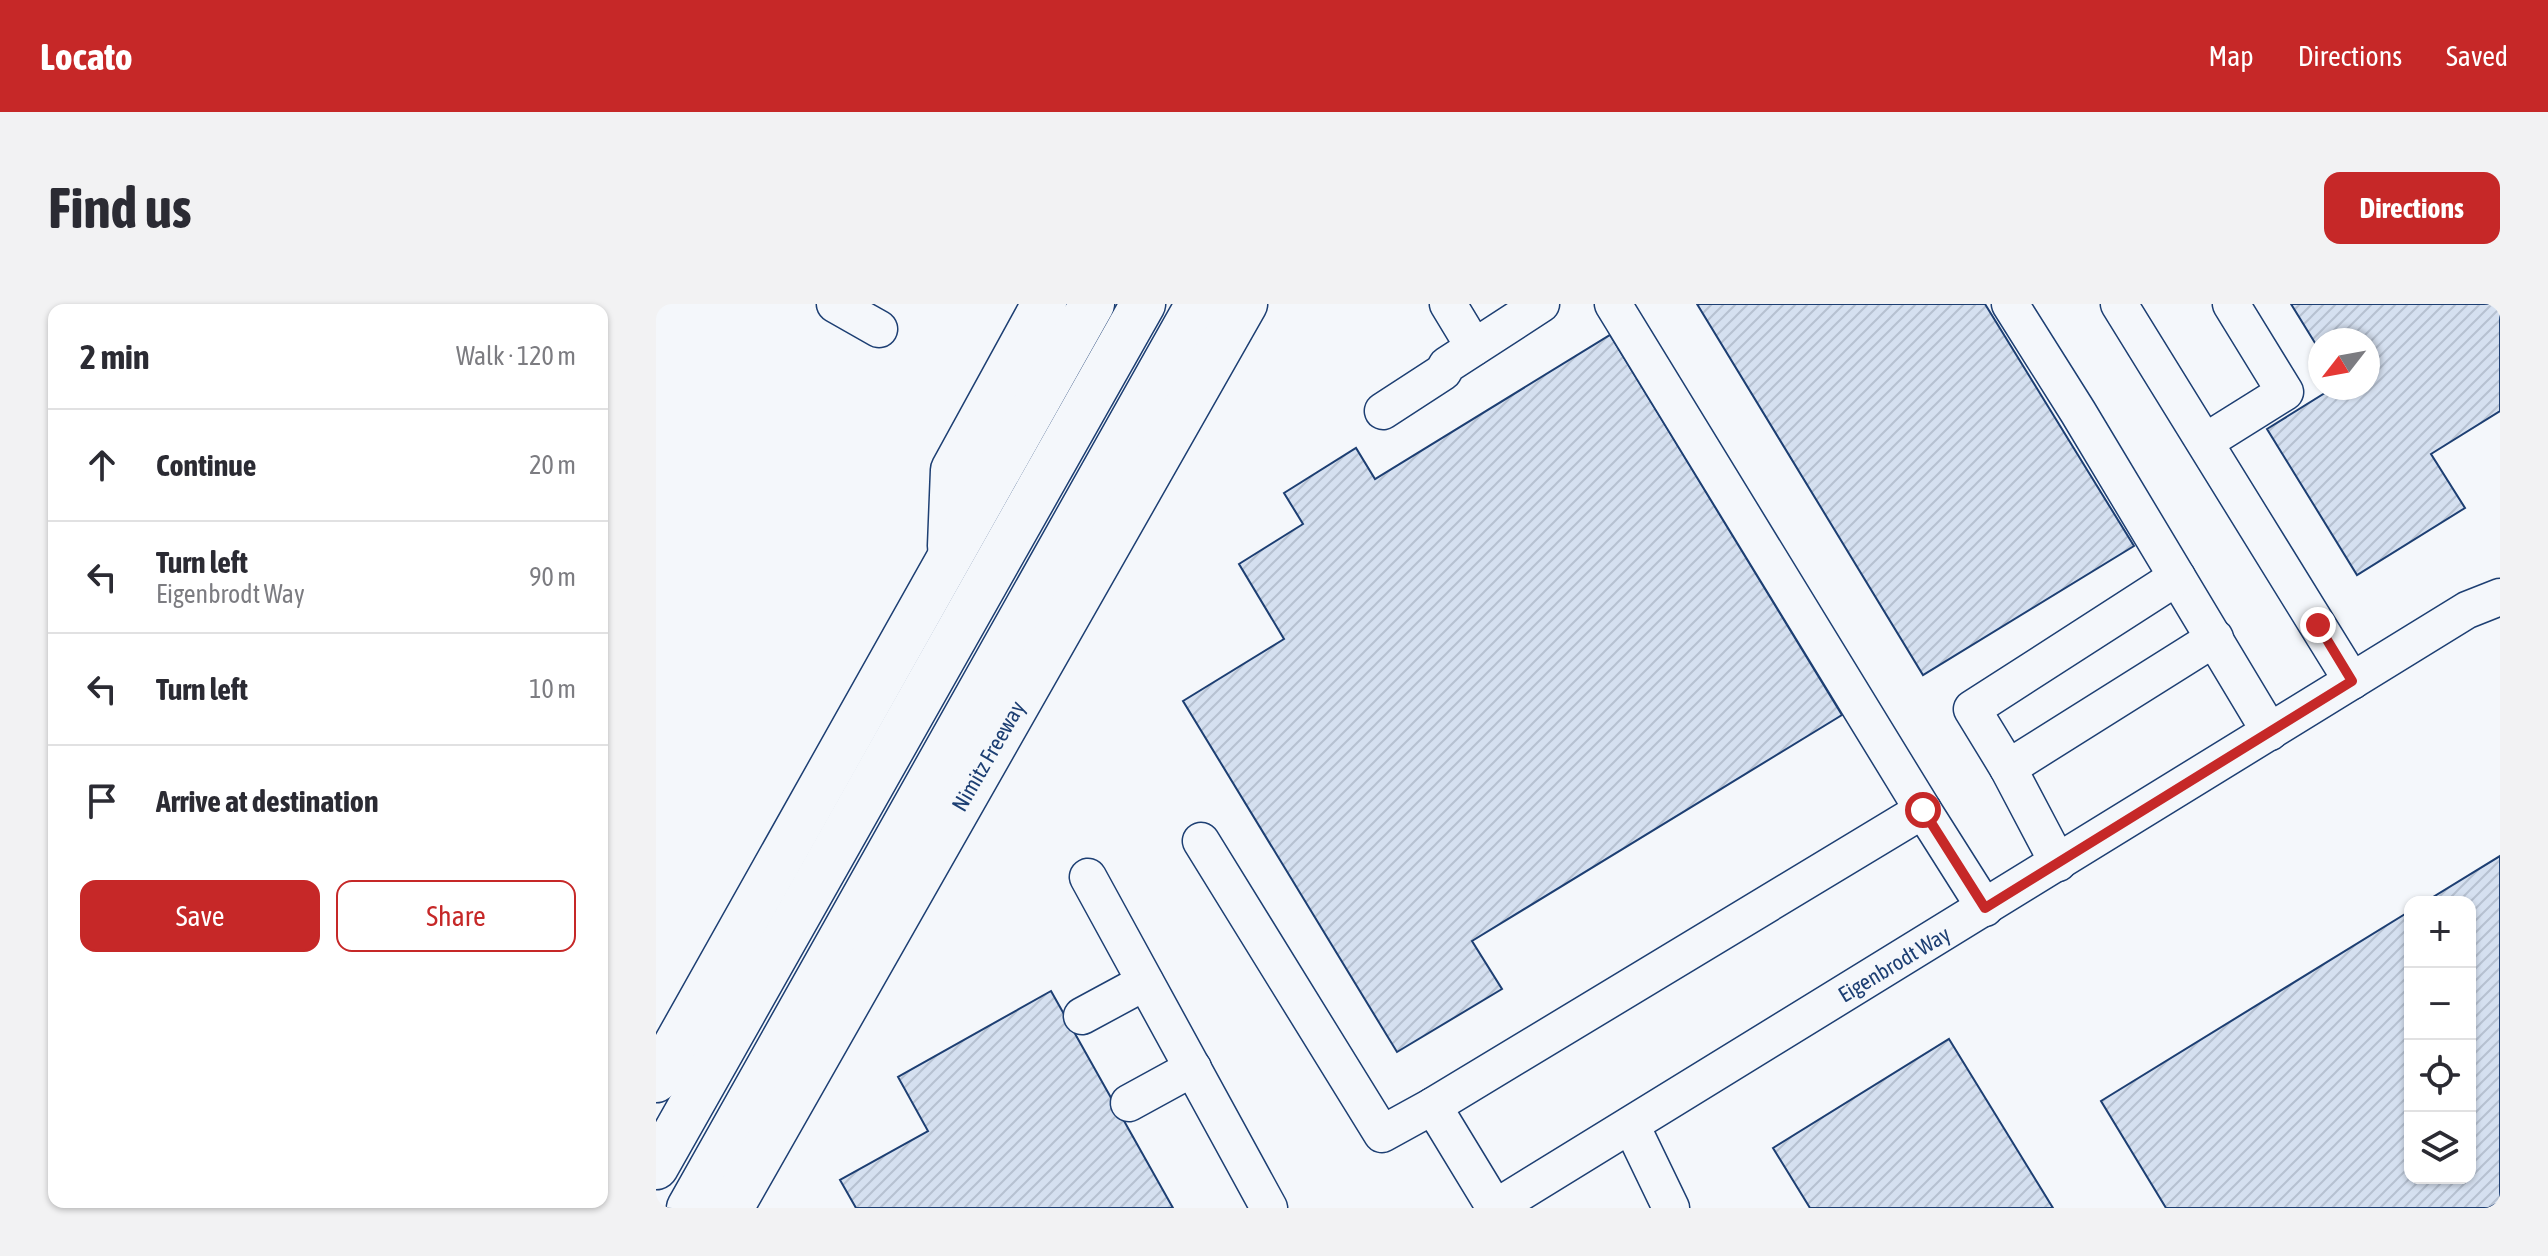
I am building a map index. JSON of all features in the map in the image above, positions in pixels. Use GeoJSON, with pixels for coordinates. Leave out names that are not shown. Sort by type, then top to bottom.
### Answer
{"type":"FeatureCollection","features":[{"type":"Feature","properties":{"kind":"highway"},"geometry":{"type":"LineString","coordinates":[[949,555],[953,470],[1044,304]]}},
{"type":"Feature","properties":{"kind":"highway"},"geometry":{"type":"LineString","coordinates":[[656,1080],[1092,304]]}},
{"type":"Feature","properties":{"kind":"highway"},"geometry":{"type":"LineString","coordinates":[[656,1167],[1143,304]]}},
{"type":"Feature","properties":{"kind":"highway"},"geometry":{"type":"LineString","coordinates":[[689,1208],[1198,304]]}},
{"type":"Feature","properties":{"kind":"highway","name":"Nimitz Freeway"},"geometry":{"type":"LineString","coordinates":[[731,1208],[1245,304]]}},
{"type":"Feature","properties":{"kind":"street"},"geometry":{"type":"LineString","coordinates":[[835,304],[879,329]]}},
{"type":"Feature","properties":{"kind":"street"},"geometry":{"type":"LineString","coordinates":[[1448,304],[1474,347]]}},
{"type":"Feature","properties":{"kind":"street"},"geometry":{"type":"LineString","coordinates":[[1383,411],[1541,304]]}},
{"type":"Feature","properties":{"kind":"street"},"geometry":{"type":"LineString","coordinates":[[1613,304],[1985,908]]}},
{"type":"Feature","properties":{"kind":"street"},"geometry":{"type":"LineString","coordinates":[[2010,304],[2270,732]]}},
{"type":"Feature","properties":{"kind":"street"},"geometry":{"type":"LineString","coordinates":[[2119,304],[2352,681]]}},
{"type":"Feature","properties":{"kind":"street"},"geometry":{"type":"LineString","coordinates":[[2205,442],[2285,392],[2231,304]]}},
{"type":"Feature","properties":{"kind":"street"},"geometry":{"type":"LineString","coordinates":[[2058,863],[2008,768],[1972,709],[2177,577]]}},
{"type":"Feature","properties":{"kind":"street","name":"Eigenbrodt Way"},"geometry":{"type":"LineString","coordinates":[[1495,1208],[2467,610],[2500,597]]}},
{"type":"Feature","properties":{"kind":"street"},"geometry":{"type":"LineString","coordinates":[[2008,768],[2215,638]]}},
{"type":"Feature","properties":{"kind":"street"},"geometry":{"type":"LineString","coordinates":[[1201,841],[1382,1134],[1923,810]]}},
{"type":"Feature","properties":{"kind":"street"},"geometry":{"type":"LineString","coordinates":[[1088,877],[1269,1208]]}},
{"type":"Feature","properties":{"kind":"street"},"geometry":{"type":"LineString","coordinates":[[1082,1016],[1145,982]]}},
{"type":"Feature","properties":{"kind":"street"},"geometry":{"type":"LineString","coordinates":[[1129,1103],[1193,1068]]}},
{"type":"Feature","properties":{"kind":"street"},"geometry":{"type":"LineString","coordinates":[[1433,1106],[1495,1208]]}},
{"type":"Feature","properties":{"kind":"street"},"geometry":{"type":"LineString","coordinates":[[1631,1125],[1671,1208]]}},
{"type":"Feature","properties":{"kind":"building"},"geometry":{"type":"Polygon","coordinates":[[[1697,304],[1985,304],[2134,546],[1923,675],[1697,304]]]}},
{"type":"Feature","properties":{"kind":"building"},"geometry":{"type":"Polygon","coordinates":[[[2291,304],[2500,304],[2500,411],[2431,454],[2465,508],[2357,575],[2267,429],[2314,400],[2380,400],[2380,328],[2308,328],[2308,332],[2291,304]]]}},
{"type":"Feature","properties":{"kind":"building"},"geometry":{"type":"Polygon","coordinates":[[[1610,335],[1842,715],[1472,941],[1502,989],[1397,1052],[1183,701],[1284,639],[1239,564],[1303,524],[1284,493],[1356,448],[1375,479],[1610,335]]]}},
{"type":"Feature","properties":{"kind":"building"},"geometry":{"type":"Polygon","coordinates":[[[2500,856],[2500,1202],[2489,1208],[2166,1208],[2101,1101],[2404,915],[2404,1184],[2476,1184],[2476,896],[2435,896],[2500,856]]]}},
{"type":"Feature","properties":{"kind":"building"},"geometry":{"type":"Polygon","coordinates":[[[1051,991],[1173,1208],[856,1208],[840,1180],[928,1131],[898,1077],[1051,991]]]}},
{"type":"Feature","properties":{"kind":"building"},"geometry":{"type":"Polygon","coordinates":[[[1949,1039],[2053,1208],[1810,1208],[1773,1148],[1949,1039]]]}},
{"type":"Feature","properties":{"kind":"route"},"geometry":{"type":"LineString","coordinates":[[1923,810],[1985,908],[2352,681],[2318,625]]}}]}
